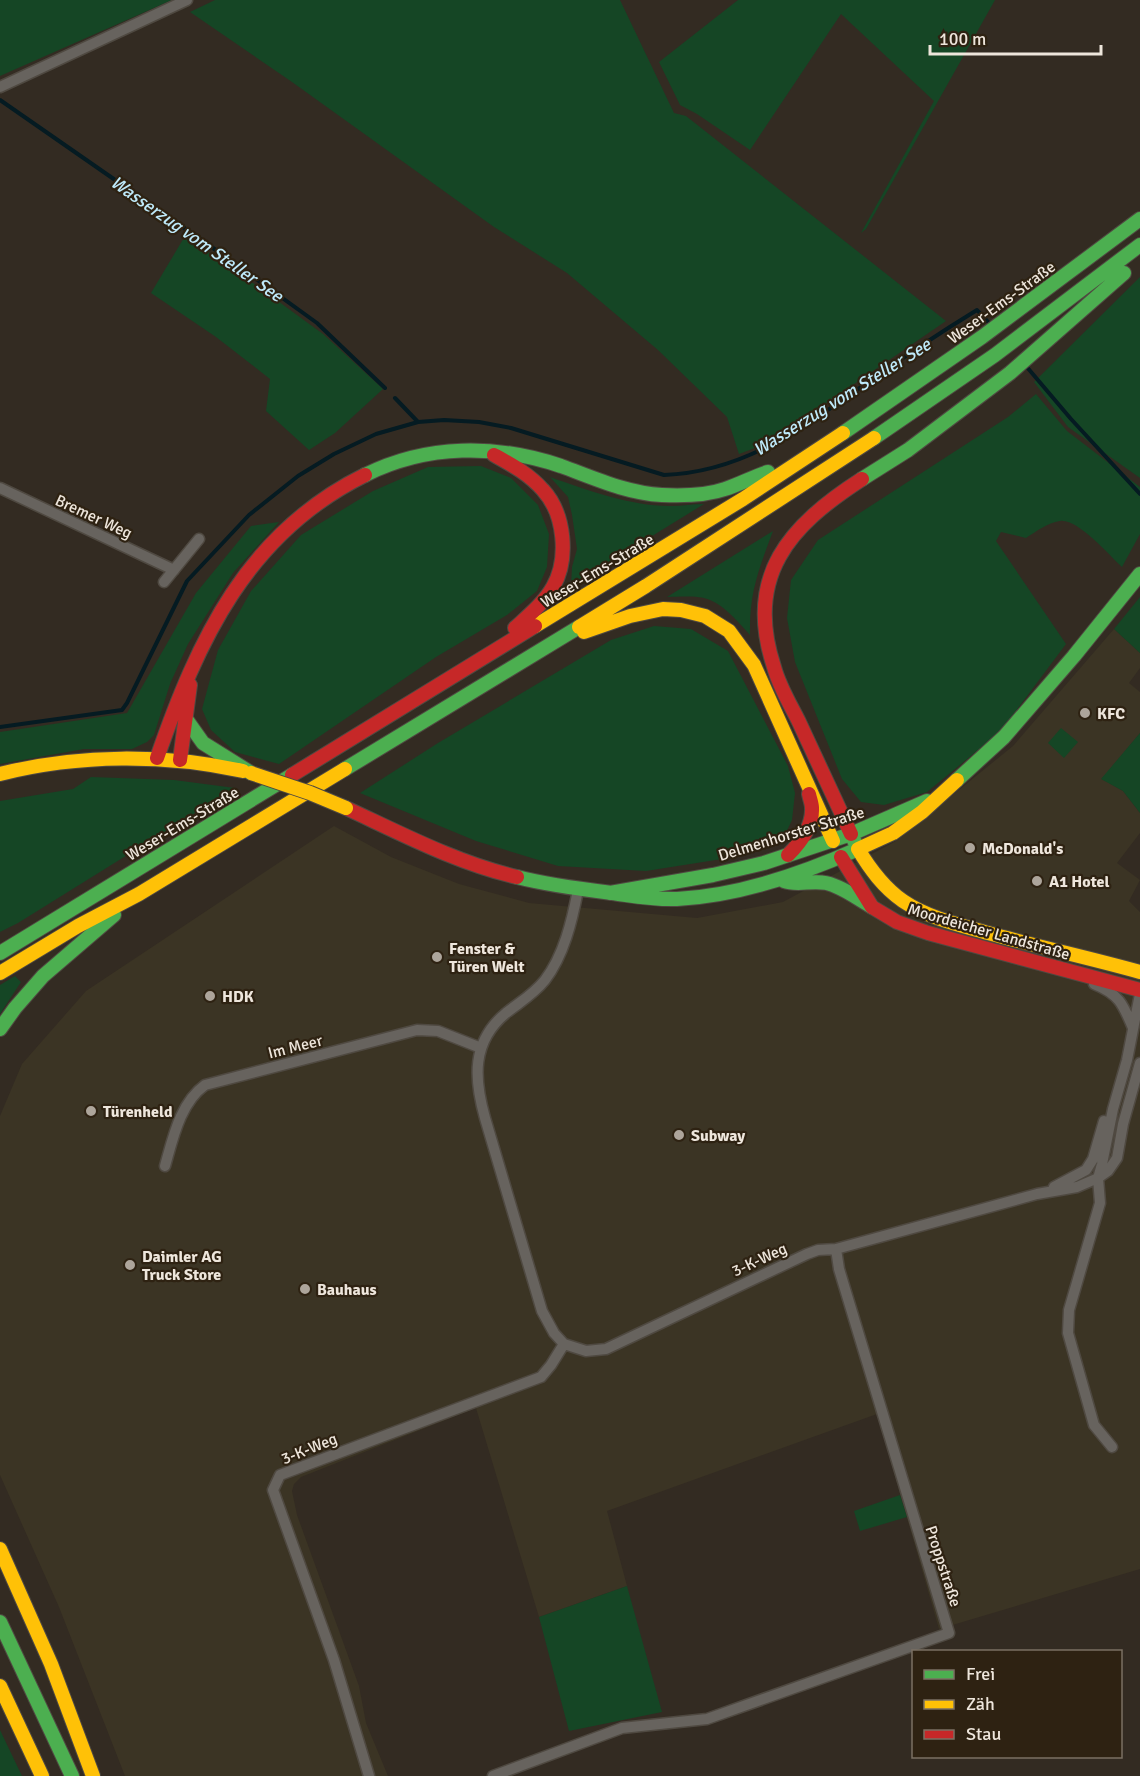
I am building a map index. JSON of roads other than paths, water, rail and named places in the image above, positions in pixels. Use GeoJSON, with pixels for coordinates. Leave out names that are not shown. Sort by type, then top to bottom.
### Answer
{"type":"FeatureCollection","features":[{"type":"Feature","properties":{"kind":"main road","name":"Weser-Ems-Straße"},"geometry":{"type":"LineString","coordinates":[[52,921],[683,537],[800,462],[1003,322],[1140,219]]}},
{"type":"Feature","properties":{"kind":"main road"},"geometry":{"type":"LineString","coordinates":[[0,974],[78,926],[139,894],[693,556],[841,461],[995,355],[1140,245]]}},
{"type":"Feature","properties":{"kind":"main road","name":"Moordeicher Landstraße"},"geometry":{"type":"LineString","coordinates":[[1140,259],[1010,373],[908,450],[837,495],[805,521],[783,549],[773,568],[764,608],[765,634],[774,669],[858,849],[876,878],[904,904],[924,913],[1055,951],[1100,960],[1140,972]]}},
{"type":"Feature","properties":{"kind":"main road"},"geometry":{"type":"LineString","coordinates":[[157,758],[179,695],[201,645],[225,601],[253,562],[290,523],[309,508],[373,471],[416,455],[455,450],[503,451],[523,455],[635,492],[672,496],[711,493],[732,487],[760,474],[800,462]]}},
{"type":"Feature","properties":{"kind":"main road"},"geometry":{"type":"LineString","coordinates":[[479,662],[533,613],[554,585],[560,571],[562,555],[559,519],[551,500],[525,474],[489,452]]}},
{"type":"Feature","properties":{"kind":"main road","name":"Delmenhorster Straße"},"geometry":{"type":"LineString","coordinates":[[251,773],[310,793],[459,859],[497,872],[578,890],[655,898],[686,898],[778,879],[841,857],[893,833],[922,813],[1004,736],[1060,673],[1140,573]]}},
{"type":"Feature","properties":{"kind":"main road","name":"Moordeicher Landstraße"},"geometry":{"type":"LineString","coordinates":[[550,644],[645,612],[663,609],[681,610],[705,616],[729,631],[754,665],[841,857],[872,907],[897,922],[928,933],[1140,992]]}},
{"type":"Feature","properties":{"kind":"main road"},"geometry":{"type":"LineString","coordinates":[[180,760],[190,696],[190,671]]}},
{"type":"Feature","properties":{"kind":"main road"},"geometry":{"type":"LineString","coordinates":[[186,718],[203,743],[251,773]]}},
{"type":"Feature","properties":{"kind":"main road"},"geometry":{"type":"LineString","coordinates":[[0,774],[93,759],[157,758],[219,765],[251,773]]}},
{"type":"Feature","properties":{"kind":"main road"},"geometry":{"type":"LineString","coordinates":[[788,855],[809,829],[812,807],[808,797],[810,788]]}},
{"type":"Feature","properties":{"kind":"main road","name":"Delmenhorster Straße"},"geometry":{"type":"LineString","coordinates":[[610,893],[712,875],[788,855],[851,834],[941,794]]}},
{"type":"Feature","properties":{"kind":"main road"},"geometry":{"type":"LineString","coordinates":[[778,879],[792,884],[809,881],[828,883],[872,907]]}},
{"type":"Feature","properties":{"kind":"main road"},"geometry":{"type":"LineString","coordinates":[[0,1029],[43,976],[139,894]]}},
{"type":"Feature","properties":{"kind":"main road"},"geometry":{"type":"LineString","coordinates":[[0,939],[52,921]]}},
{"type":"Feature","properties":{"kind":"main road"},"geometry":{"type":"LineString","coordinates":[[0,953],[52,921]]}},
{"type":"Feature","properties":{"kind":"main road"},"geometry":{"type":"LineString","coordinates":[[0,1549],[51,1664],[93,1776]]}},
{"type":"Feature","properties":{"kind":"main road"},"geometry":{"type":"LineString","coordinates":[[0,1622],[72,1776]]}},
{"type":"Feature","properties":{"kind":"main road"},"geometry":{"type":"LineString","coordinates":[[0,1686],[42,1776]]}},
{"type":"Feature","properties":{"kind":"street"},"geometry":{"type":"LineString","coordinates":[[0,87],[188,0]]}},
{"type":"Feature","properties":{"kind":"street","name":"Bremer Weg"},"geometry":{"type":"LineString","coordinates":[[0,488],[174,570]]}},
{"type":"Feature","properties":{"kind":"street"},"geometry":{"type":"LineString","coordinates":[[164,582],[199,539]]}},
{"type":"Feature","properties":{"kind":"street"},"geometry":{"type":"LineString","coordinates":[[564,1344],[554,1333],[542,1311],[485,1119],[478,1093],[476,1072],[481,1048],[492,1028],[544,981],[556,964],[570,926],[578,890]]}},
{"type":"Feature","properties":{"kind":"street"},"geometry":{"type":"LineString","coordinates":[[1088,976],[1094,984],[1111,991],[1124,1005],[1134,1028]]}},
{"type":"Feature","properties":{"kind":"street"},"geometry":{"type":"LineString","coordinates":[[1112,1447],[1094,1425],[1068,1333],[1069,1310],[1100,1203],[1098,1178],[1134,1028],[1140,992]]}},
{"type":"Feature","properties":{"kind":"street","name":"Im Meer"},"geometry":{"type":"LineString","coordinates":[[165,1166],[175,1132],[189,1099],[205,1085],[417,1030],[438,1031],[481,1048]]}},
{"type":"Feature","properties":{"kind":"street"},"geometry":{"type":"LineString","coordinates":[[836,1249],[1037,1194],[1077,1187],[1098,1178],[1108,1171],[1117,1158],[1123,1124],[1140,1063]]}},
{"type":"Feature","properties":{"kind":"street"},"geometry":{"type":"LineString","coordinates":[[1037,1194],[1086,1170],[1093,1159],[1107,1112],[1113,1109]]}},
{"type":"Feature","properties":{"kind":"street"},"geometry":{"type":"LineString","coordinates":[[1086,1170],[1098,1178]]}},
{"type":"Feature","properties":{"kind":"street","name":"3-K-Weg"},"geometry":{"type":"LineString","coordinates":[[369,1776],[334,1660],[273,1490],[280,1475],[540,1377],[551,1365],[564,1344],[586,1351],[606,1349],[784,1264],[818,1250],[836,1249]]}},
{"type":"Feature","properties":{"kind":"street","name":"Proppstraße"},"geometry":{"type":"LineString","coordinates":[[494,1776],[622,1728],[707,1719],[949,1633],[839,1269],[836,1249]]}},
{"type":"Feature","properties":{"kind":"waterway","name":"Wasserzug vom Steller See"},"geometry":{"type":"LineString","coordinates":[[0,100],[317,323],[385,388]]}},
{"type":"Feature","properties":{"kind":"waterway","name":"Wasserzug vom Steller See"},"geometry":{"type":"LineString","coordinates":[[395,398],[418,422],[444,420],[479,422],[511,428],[664,475],[694,472],[748,456],[773,444],[822,414],[923,344],[977,310],[990,324]]}},
{"type":"Feature","properties":{"kind":"waterway"},"geometry":{"type":"LineString","coordinates":[[1026,366],[1140,494]]}},
{"type":"Feature","properties":{"kind":"waterway"},"geometry":{"type":"LineString","coordinates":[[0,727],[122,710],[187,581],[249,515],[298,476],[334,454],[376,434],[418,422]]}},
{"type":"Feature","properties":{"kind":"place","name":"KFC"},"geometry":{"type":"Point","coordinates":[1085,713]}},
{"type":"Feature","properties":{"kind":"place","name":"McDonald's"},"geometry":{"type":"Point","coordinates":[970,848]}},
{"type":"Feature","properties":{"kind":"place","name":"A1 Hotel"},"geometry":{"type":"Point","coordinates":[1037,881]}},
{"type":"Feature","properties":{"kind":"place","name":"Fenster & Türen Welt"},"geometry":{"type":"Point","coordinates":[437,957]}},
{"type":"Feature","properties":{"kind":"place","name":"HDK"},"geometry":{"type":"Point","coordinates":[210,996]}},
{"type":"Feature","properties":{"kind":"place","name":"Türenheld"},"geometry":{"type":"Point","coordinates":[91,1111]}},
{"type":"Feature","properties":{"kind":"place","name":"Subway"},"geometry":{"type":"Point","coordinates":[679,1135]}},
{"type":"Feature","properties":{"kind":"place","name":"Daimler AG Truck Store"},"geometry":{"type":"Point","coordinates":[130,1265]}},
{"type":"Feature","properties":{"kind":"place","name":"Bauhaus"},"geometry":{"type":"Point","coordinates":[305,1289]}}]}
